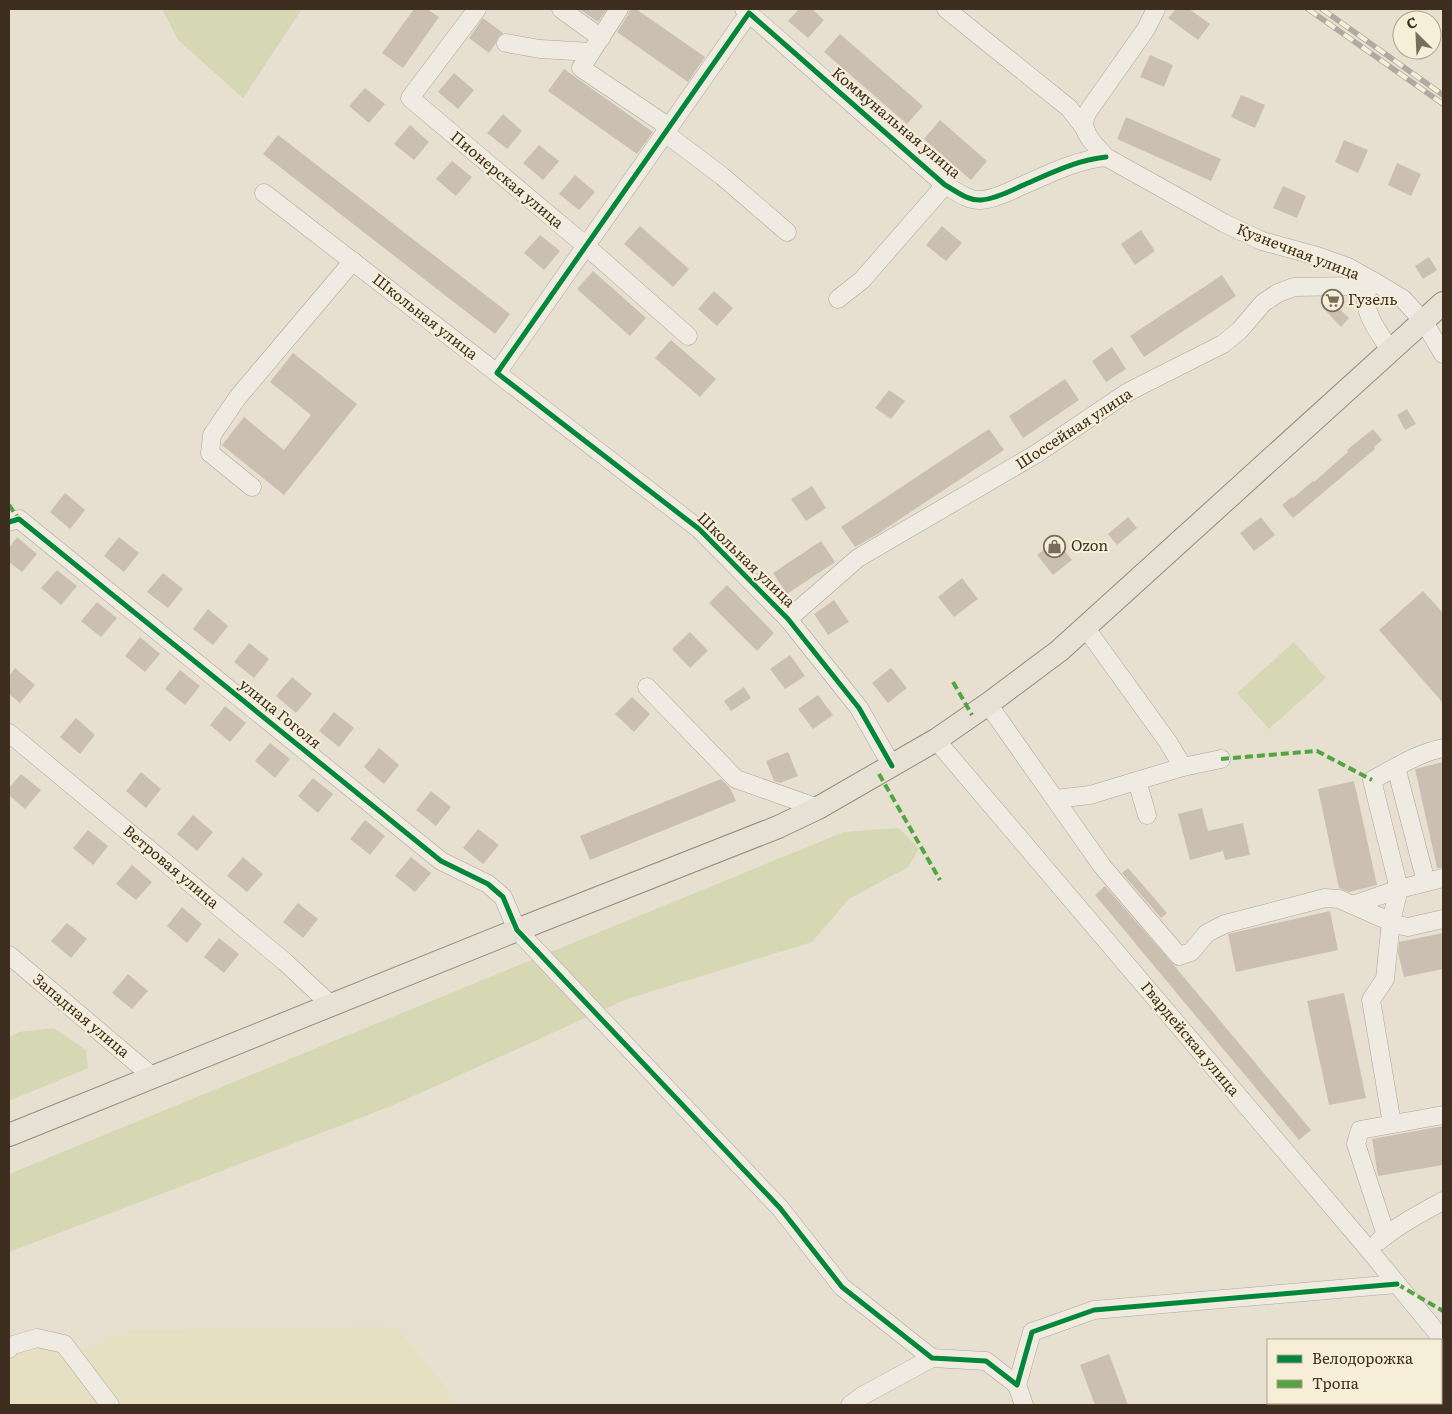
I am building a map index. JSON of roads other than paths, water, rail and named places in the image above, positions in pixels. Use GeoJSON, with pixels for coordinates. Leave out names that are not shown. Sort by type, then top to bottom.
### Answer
{"type":"FeatureCollection","features":[{"type":"Feature","properties":{"kind":"main road"},"geometry":{"type":"LineString","coordinates":[[9,1135],[778,827],[818,808],[892,766],[936,740],[1059,651],[1443,303]]}},
{"type":"Feature","properties":{"kind":"street","name":"Пионерская улица"},"geometry":{"type":"LineString","coordinates":[[477,9],[410,98],[586,246],[688,336]]}},
{"type":"Feature","properties":{"kind":"street"},"geometry":{"type":"LineString","coordinates":[[562,9],[596,45]]}},
{"type":"Feature","properties":{"kind":"street"},"geometry":{"type":"LineString","coordinates":[[619,9],[580,68],[667,130],[787,232]]}},
{"type":"Feature","properties":{"kind":"street"},"geometry":{"type":"LineString","coordinates":[[946,9],[1069,108],[1086,130],[1093,143],[1106,157]]}},
{"type":"Feature","properties":{"kind":"street"},"geometry":{"type":"LineString","coordinates":[[497,373],[667,130],[747,11]]}},
{"type":"Feature","properties":{"kind":"street","name":"Коммунальная улица"},"geometry":{"type":"LineString","coordinates":[[747,11],[945,185],[970,198],[981,200],[1006,193],[1090,158],[1106,157]]}},
{"type":"Feature","properties":{"kind":"street"},"geometry":{"type":"LineString","coordinates":[[1086,130],[1084,122],[1089,110],[1146,29],[1152,11]]}},
{"type":"Feature","properties":{"kind":"street"},"geometry":{"type":"LineString","coordinates":[[506,43],[540,49],[596,45]]}},
{"type":"Feature","properties":{"kind":"street","name":"Кузнечная улица"},"geometry":{"type":"LineString","coordinates":[[1106,157],[1224,223],[1262,241],[1317,256],[1348,267],[1373,281],[1403,299],[1424,322],[1443,354]]}},
{"type":"Feature","properties":{"kind":"street"},"geometry":{"type":"LineString","coordinates":[[838,299],[862,280],[945,185]]}},
{"type":"Feature","properties":{"kind":"street","name":"Школьная улица"},"geometry":{"type":"LineString","coordinates":[[264,193],[699,529],[788,619],[859,708],[892,766]]}},
{"type":"Feature","properties":{"kind":"street"},"geometry":{"type":"LineString","coordinates":[[252,487],[210,453],[212,435],[238,397],[353,261]]}},
{"type":"Feature","properties":{"kind":"street"},"geometry":{"type":"LineString","coordinates":[[1373,281],[1366,294],[1366,304],[1370,319],[1391,351]]}},
{"type":"Feature","properties":{"kind":"street","name":"Шоссейная улица"},"geometry":{"type":"LineString","coordinates":[[788,619],[858,558],[1036,454],[1128,392],[1223,344],[1240,330],[1263,303],[1278,293],[1294,287],[1356,286],[1373,281]]}},
{"type":"Feature","properties":{"kind":"street","name":"улица Гоголя"},"geometry":{"type":"LineString","coordinates":[[14,520],[441,861],[488,884],[503,898],[517,930],[780,1208],[842,1287],[932,1358]]}},
{"type":"Feature","properties":{"kind":"street"},"geometry":{"type":"LineString","coordinates":[[1085,627],[1168,742],[1183,767]]}},
{"type":"Feature","properties":{"kind":"street"},"geometry":{"type":"LineString","coordinates":[[648,687],[736,780],[818,808]]}},
{"type":"Feature","properties":{"kind":"street"},"geometry":{"type":"LineString","coordinates":[[988,704],[1102,866],[1179,956],[1191,952],[1207,933],[1225,924],[1325,898],[1339,899],[1398,925],[1408,927],[1443,919]]}},
{"type":"Feature","properties":{"kind":"street","name":"Ветровая улица"},"geometry":{"type":"LineString","coordinates":[[9,733],[285,962],[331,1005]]}},
{"type":"Feature","properties":{"kind":"street","name":"Гвардейская улица"},"geometry":{"type":"LineString","coordinates":[[936,740],[1369,1250],[1443,1340]]}},
{"type":"Feature","properties":{"kind":"street"},"geometry":{"type":"LineString","coordinates":[[1392,1124],[1371,1000],[1385,979],[1391,921],[1399,889],[1372,780],[1430,751],[1443,748]]}},
{"type":"Feature","properties":{"kind":"street"},"geometry":{"type":"LineString","coordinates":[[1055,799],[1090,795],[1183,767],[1221,759]]}},
{"type":"Feature","properties":{"kind":"street"},"geometry":{"type":"LineString","coordinates":[[1396,767],[1426,882]]}},
{"type":"Feature","properties":{"kind":"street"},"geometry":{"type":"LineString","coordinates":[[1137,781],[1147,815]]}},
{"type":"Feature","properties":{"kind":"street"},"geometry":{"type":"LineString","coordinates":[[1353,905],[1399,889],[1443,878]]}},
{"type":"Feature","properties":{"kind":"street","name":"Западная улица"},"geometry":{"type":"LineString","coordinates":[[9,955],[153,1077]]}},
{"type":"Feature","properties":{"kind":"street"},"geometry":{"type":"LineString","coordinates":[[1386,1235],[1356,1144],[1360,1130],[1443,1115]]}},
{"type":"Feature","properties":{"kind":"street"},"geometry":{"type":"LineString","coordinates":[[1369,1250],[1386,1235],[1443,1201]]}},
{"type":"Feature","properties":{"kind":"street"},"geometry":{"type":"LineString","coordinates":[[1017,1385],[1032,1332],[1094,1310],[1397,1284]]}},
{"type":"Feature","properties":{"kind":"street"},"geometry":{"type":"LineString","coordinates":[[9,1349],[10,1346],[37,1338],[64,1344],[110,1405]]}},
{"type":"Feature","properties":{"kind":"street"},"geometry":{"type":"LineString","coordinates":[[850,1405],[862,1396],[932,1358],[986,1361],[1017,1385],[1024,1405]]}},
{"type":"Feature","properties":{"kind":"railway"},"geometry":{"type":"LineString","coordinates":[[1308,9],[1443,104]]}},
{"type":"Feature","properties":{"kind":"railway"},"geometry":{"type":"LineString","coordinates":[[1322,9],[1443,95]]}},
{"type":"Feature","properties":{"kind":"place","name":"Гузель"},"geometry":{"type":"Point","coordinates":[1332,300]}},
{"type":"Feature","properties":{"kind":"place","name":"Ozon"},"geometry":{"type":"Point","coordinates":[1055,546]}}]}
